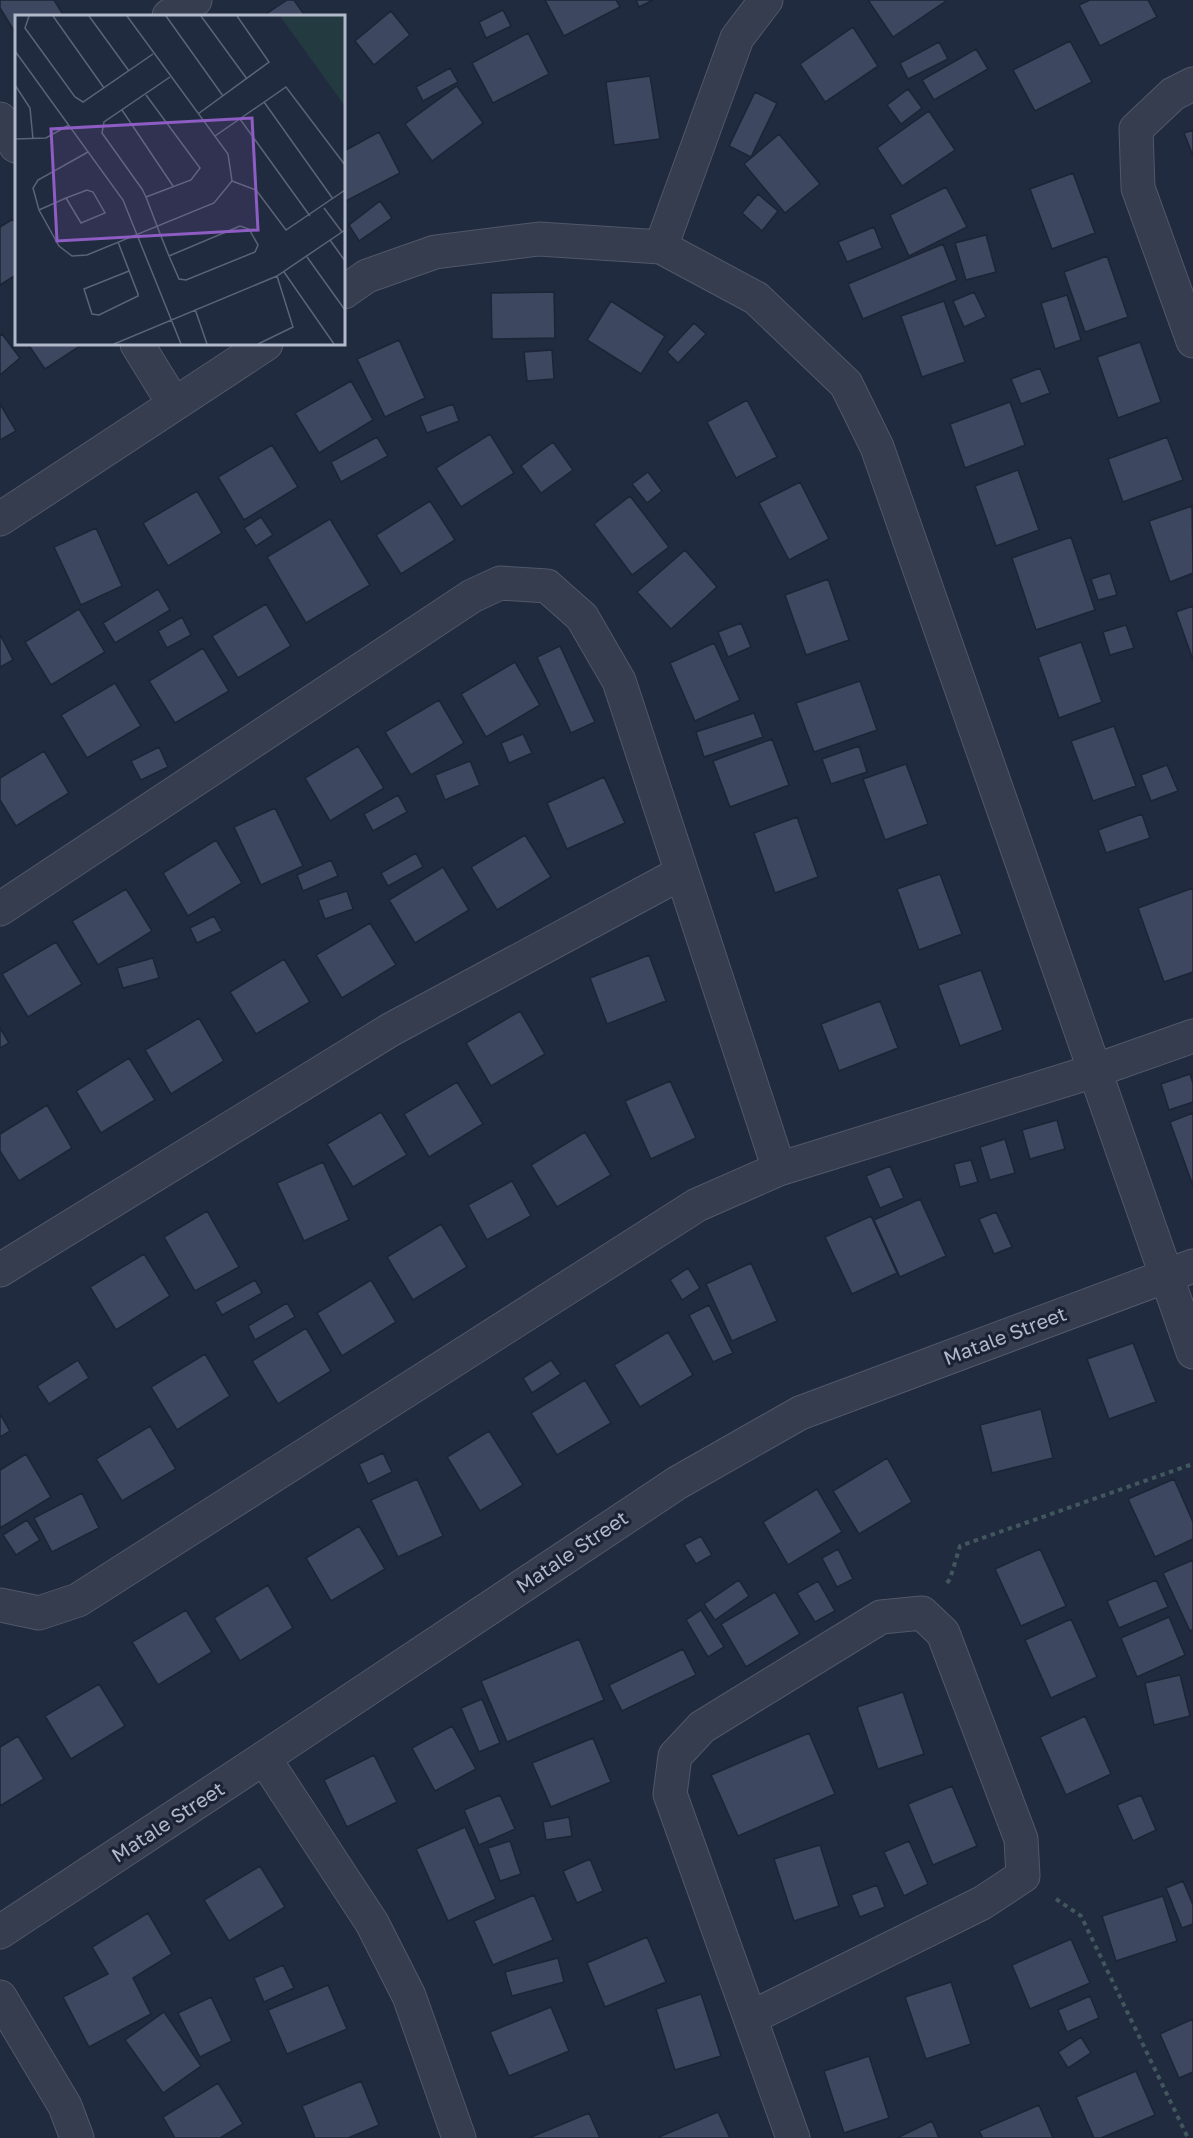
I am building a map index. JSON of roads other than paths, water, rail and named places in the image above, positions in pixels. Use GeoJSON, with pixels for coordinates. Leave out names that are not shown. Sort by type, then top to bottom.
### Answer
{"type":"FeatureCollection","features":[{"type":"Feature","properties":{"kind":"street"},"geometry":{"type":"LineString","coordinates":[[171,15],[195,0]]}},
{"type":"Feature","properties":{"kind":"street"},"geometry":{"type":"LineString","coordinates":[[661,247],[737,38],[766,0]]}},
{"type":"Feature","properties":{"kind":"street"},"geometry":{"type":"LineString","coordinates":[[1193,84],[1173,94],[1136,129],[1138,188],[1193,341]]}},
{"type":"Feature","properties":{"kind":"street"},"geometry":{"type":"LineString","coordinates":[[345,291],[367,276],[435,252],[539,239],[661,247],[756,297],[846,384],[877,447],[1094,1071],[1180,1270],[1193,1352]]}},
{"type":"Feature","properties":{"kind":"street"},"geometry":{"type":"LineString","coordinates":[[138,345],[174,404]]}},
{"type":"Feature","properties":{"kind":"street"},"geometry":{"type":"LineString","coordinates":[[0,519],[264,345]]}},
{"type":"Feature","properties":{"kind":"street"},"geometry":{"type":"LineString","coordinates":[[0,909],[462,602],[500,583],[546,586],[582,617],[619,681],[779,1169]]}},
{"type":"Feature","properties":{"kind":"street"},"geometry":{"type":"LineString","coordinates":[[0,1270],[390,1030],[681,873]]}},
{"type":"Feature","properties":{"kind":"street"},"geometry":{"type":"LineString","coordinates":[[0,1605],[39,1613],[78,1600],[697,1204],[779,1169],[1094,1071],[1193,1036]]}},
{"type":"Feature","properties":{"kind":"street","name":"Matale Street"},"geometry":{"type":"LineString","coordinates":[[0,1932],[676,1483],[800,1413],[1180,1270]]}},
{"type":"Feature","properties":{"kind":"street"},"geometry":{"type":"LineString","coordinates":[[750,2018],[982,1903],[1023,1876],[1021,1839],[943,1633],[922,1613],[881,1617],[702,1727],[675,1756],[670,1794],[750,2018],[793,2138]]}},
{"type":"Feature","properties":{"kind":"street"},"geometry":{"type":"LineString","coordinates":[[264,1758],[372,1923],[410,1996],[459,2138]]}},
{"type":"Feature","properties":{"kind":"street"},"geometry":{"type":"LineString","coordinates":[[0,1997],[65,2106],[77,2138]]}}]}
